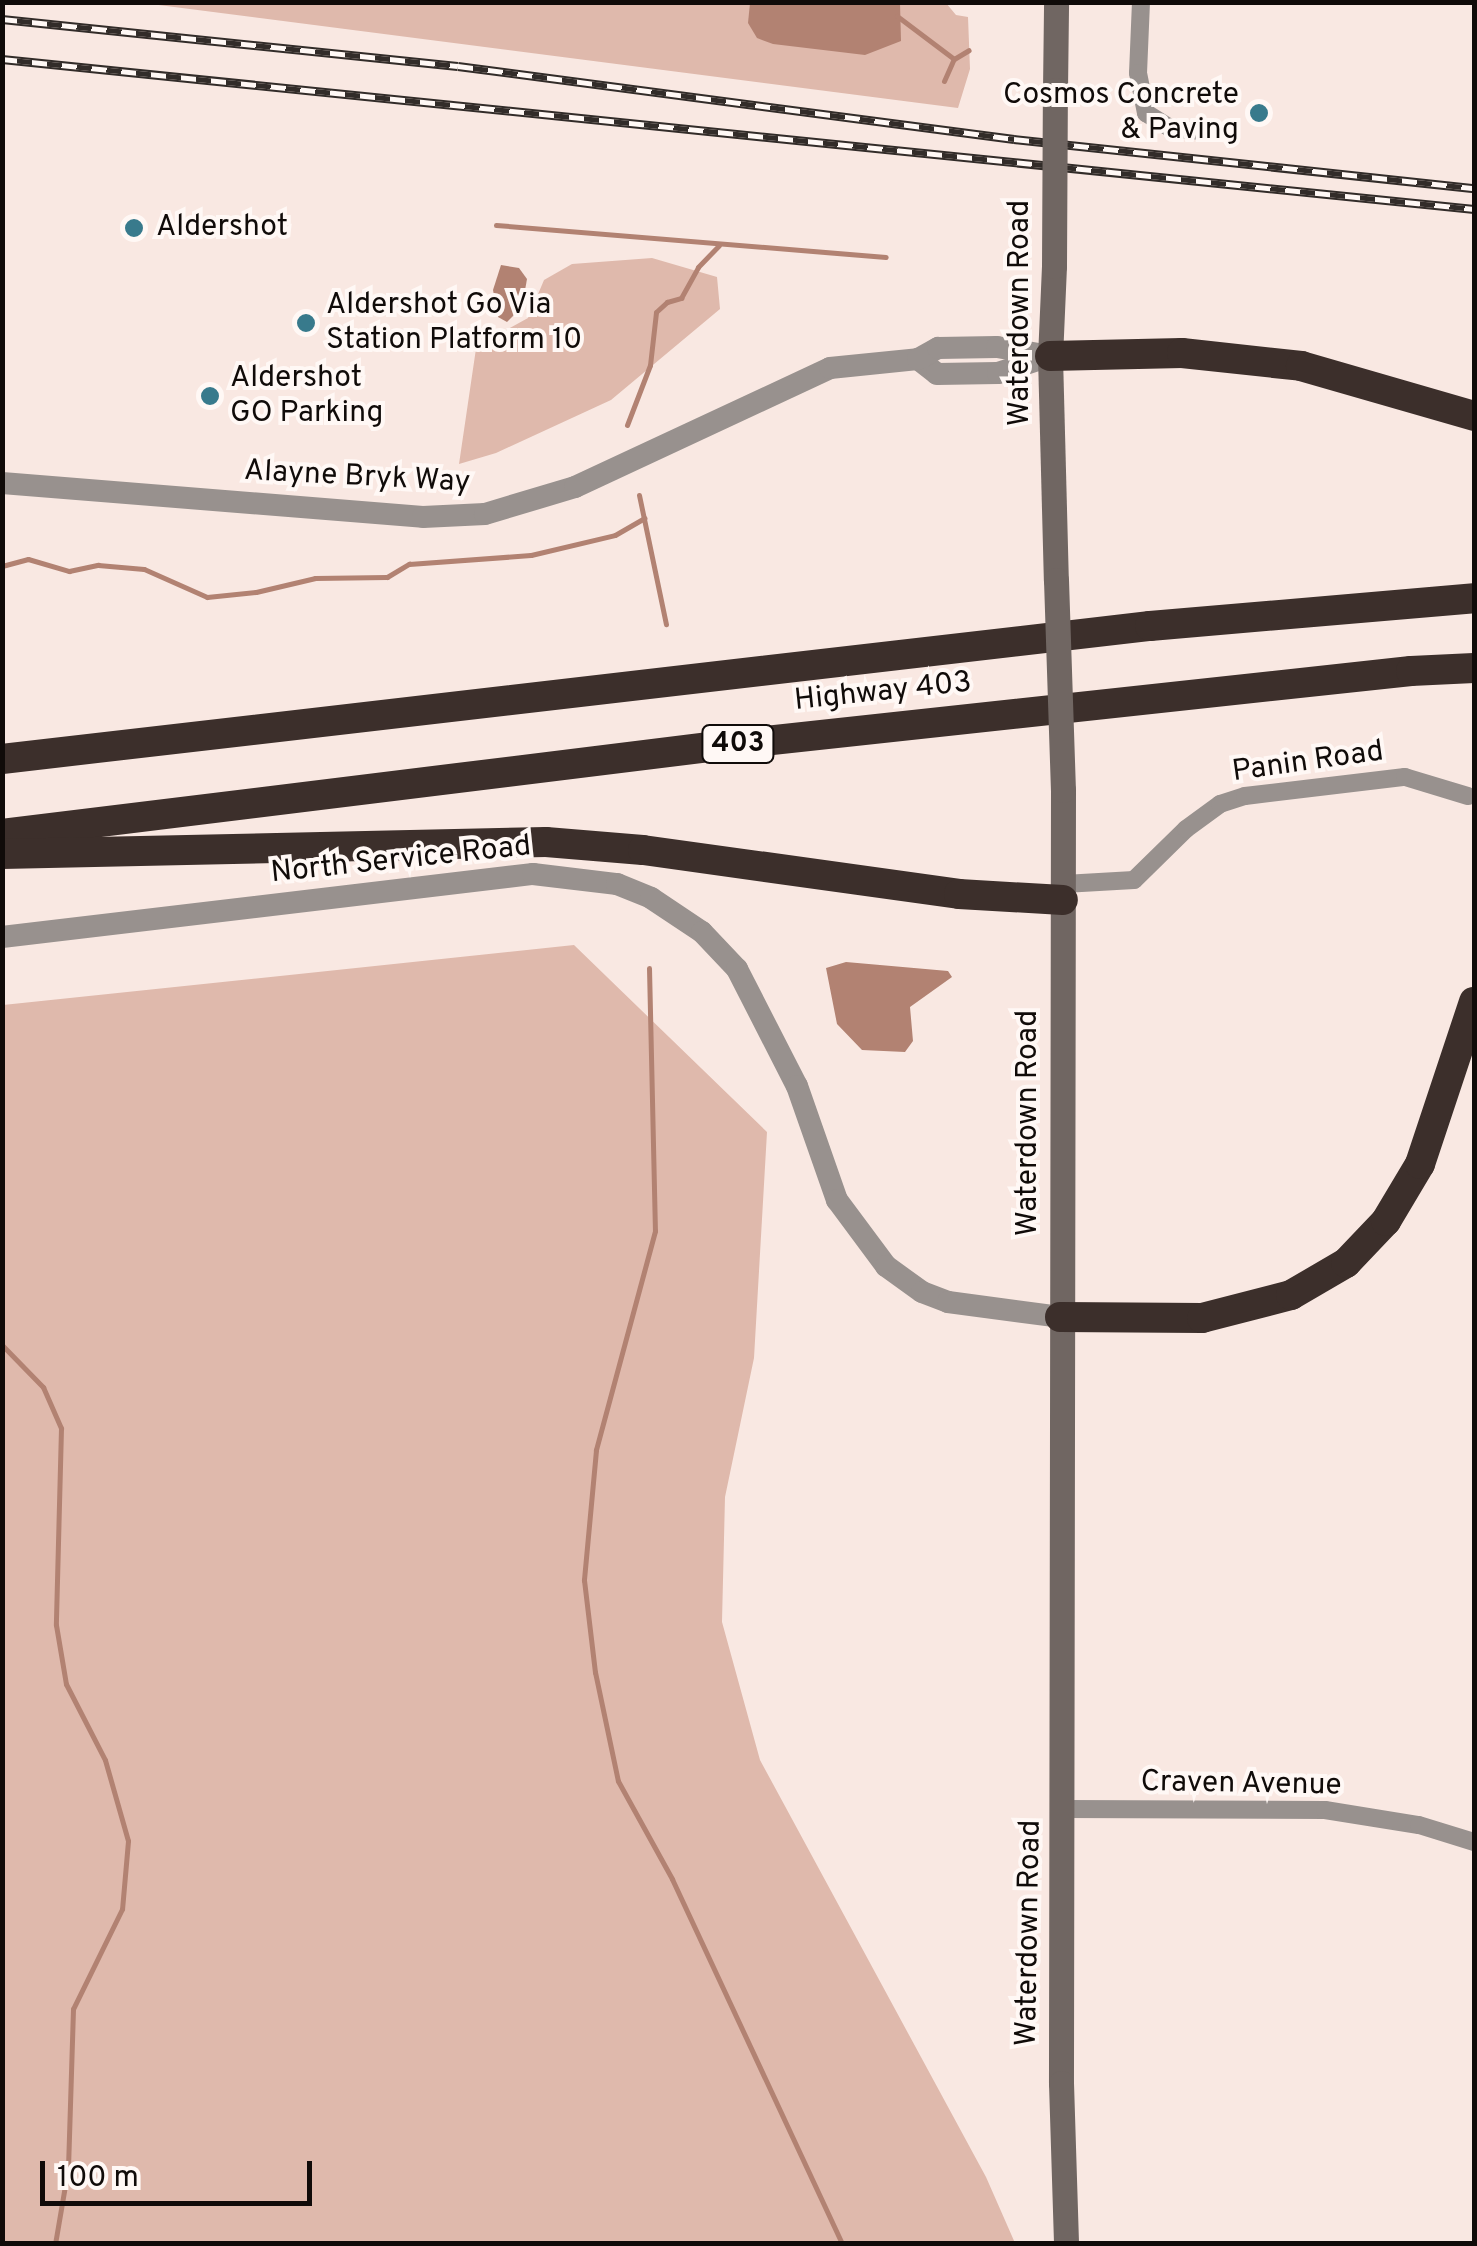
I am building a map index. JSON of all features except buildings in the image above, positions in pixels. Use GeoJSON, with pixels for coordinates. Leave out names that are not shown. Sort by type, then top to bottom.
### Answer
{"type":"FeatureCollection","features":[{"type":"Feature","properties":{"kind":"highway"},"geometry":{"type":"LineString","coordinates":[[1050,356],[1182,353],[1301,366],[1474,416]]}},
{"type":"Feature","properties":{"kind":"highway","name":"Highway 403"},"geometry":{"type":"LineString","coordinates":[[2,759],[1150,626],[1474,598]]}},
{"type":"Feature","properties":{"kind":"highway","name":"Highway 403"},"geometry":{"type":"LineString","coordinates":[[2,834],[718,746],[1474,668]]}},
{"type":"Feature","properties":{"kind":"highway"},"geometry":{"type":"LineString","coordinates":[[2,854],[546,842],[642,850],[959,894],[1064,892]]}},
{"type":"Feature","properties":{"kind":"highway"},"geometry":{"type":"LineString","coordinates":[[1060,1317],[1202,1318],[1291,1295],[1346,1263],[1386,1221],[1420,1164],[1474,1002]]}},
{"type":"Feature","properties":{"kind":"main road","name":"Waterdown Road"},"geometry":{"type":"LineString","coordinates":[[1056,2],[1050,356],[1064,892],[1061,2150],[1066,2244]]}},
{"type":"Feature","properties":{"kind":"street"},"geometry":{"type":"LineString","coordinates":[[1141,2],[1138,73],[1146,113],[1172,130],[1220,132]]}},
{"type":"Feature","properties":{"kind":"street","name":"Alayne Bryk Way"},"geometry":{"type":"LineString","coordinates":[[2,483],[423,518],[485,514],[575,487],[808,376],[866,361],[918,359],[938,348],[997,347],[1050,356]]}},
{"type":"Feature","properties":{"kind":"street","name":"Panin Road"},"geometry":{"type":"LineString","coordinates":[[1064,892],[1134,880],[1186,830],[1220,804],[1244,796],[1405,778],[1468,796]]}},
{"type":"Feature","properties":{"kind":"street","name":"North Service Road"},"geometry":{"type":"LineString","coordinates":[[2,937],[533,874],[617,884],[650,898],[702,932],[737,970],[796,1086],[837,1200],[886,1266],[922,1292],[948,1302],[977,1309],[1060,1317]]}},
{"type":"Feature","properties":{"kind":"street","name":"Craven Avenue"},"geometry":{"type":"LineString","coordinates":[[1064,1809],[1325,1810],[1419,1825],[1474,1842]]}},
{"type":"Feature","properties":{"kind":"shaded area"},"geometry":{"type":"Polygon","coordinates":[[[143,3],[946,3],[956,15],[968,17],[970,69],[958,108],[143,3]]]}},
{"type":"Feature","properties":{"kind":"shaded area"},"geometry":{"type":"Polygon","coordinates":[[[750,3],[900,3],[901,41],[865,55],[773,44],[757,38],[748,23],[750,3]]]}},
{"type":"Feature","properties":{"kind":"shaded area"},"geometry":{"type":"Polygon","coordinates":[[[652,258],[717,277],[720,309],[611,400],[496,453],[459,464],[478,335],[506,330],[528,318],[544,280],[572,264],[652,258]]]}},
{"type":"Feature","properties":{"kind":"shaded area"},"geometry":{"type":"Polygon","coordinates":[[[501,265],[519,268],[527,279],[522,307],[507,322],[498,317],[493,290],[501,265]]]}},
{"type":"Feature","properties":{"kind":"shaded area"},"geometry":{"type":"Polygon","coordinates":[[[574,945],[767,1132],[754,1358],[725,1497],[722,1622],[760,1760],[986,2177],[1015,2243],[3,2243],[3,1005],[574,945]]]}},
{"type":"Feature","properties":{"kind":"shaded area"},"geometry":{"type":"Polygon","coordinates":[[[846,962],[948,971],[952,977],[910,1007],[913,1041],[905,1052],[862,1050],[837,1024],[826,968],[846,962]]]}},
{"type":"Feature","properties":{"kind":"waterway"},"geometry":{"type":"LineString","coordinates":[[897,16],[954,59]]}},
{"type":"Feature","properties":{"kind":"waterway"},"geometry":{"type":"LineString","coordinates":[[944,81],[954,59],[969,50]]}},
{"type":"Feature","properties":{"kind":"waterway"},"geometry":{"type":"LineString","coordinates":[[496,225],[886,257]]}},
{"type":"Feature","properties":{"kind":"waterway"},"geometry":{"type":"LineString","coordinates":[[627,425],[650,365],[656,312],[667,302],[681,298],[698,267],[719,245]]}},
{"type":"Feature","properties":{"kind":"waterway"},"geometry":{"type":"LineString","coordinates":[[639,495],[666,624]]}},
{"type":"Feature","properties":{"kind":"waterway"},"geometry":{"type":"LineString","coordinates":[[2,566],[28,559],[69,571],[98,565],[144,569],[207,597],[256,592],[315,578],[387,577],[409,564],[531,555],[615,535],[645,518]]}},
{"type":"Feature","properties":{"kind":"waterway"},"geometry":{"type":"LineString","coordinates":[[649,968],[655,1231],[596,1450],[584,1580],[595,1672],[618,1781],[672,1879],[842,2244]]}},
{"type":"Feature","properties":{"kind":"waterway"},"geometry":{"type":"LineString","coordinates":[[2,1345],[43,1387],[61,1428],[56,1625],[66,1684],[105,1760],[128,1841],[122,1909],[73,2009],[68,2168],[55,2244]]}},
{"type":"Feature","properties":{"kind":"railway"},"geometry":{"type":"LineString","coordinates":[[2,19],[458,66],[1014,139],[1474,188]]}},
{"type":"Feature","properties":{"kind":"railway"},"geometry":{"type":"LineString","coordinates":[[2,59],[1474,209]]}},
{"type":"Feature","properties":{"kind":"place","name":"Cosmos Concrete & Paving"},"geometry":{"type":"Point","coordinates":[1259,113]}},
{"type":"Feature","properties":{"kind":"place","name":"Aldershot"},"geometry":{"type":"Point","coordinates":[134,228]}},
{"type":"Feature","properties":{"kind":"place","name":"Aldershot Go Via Station Platform 10"},"geometry":{"type":"Point","coordinates":[306,323]}},
{"type":"Feature","properties":{"kind":"place","name":"Aldershot GO Parking"},"geometry":{"type":"Point","coordinates":[210,396]}}]}
